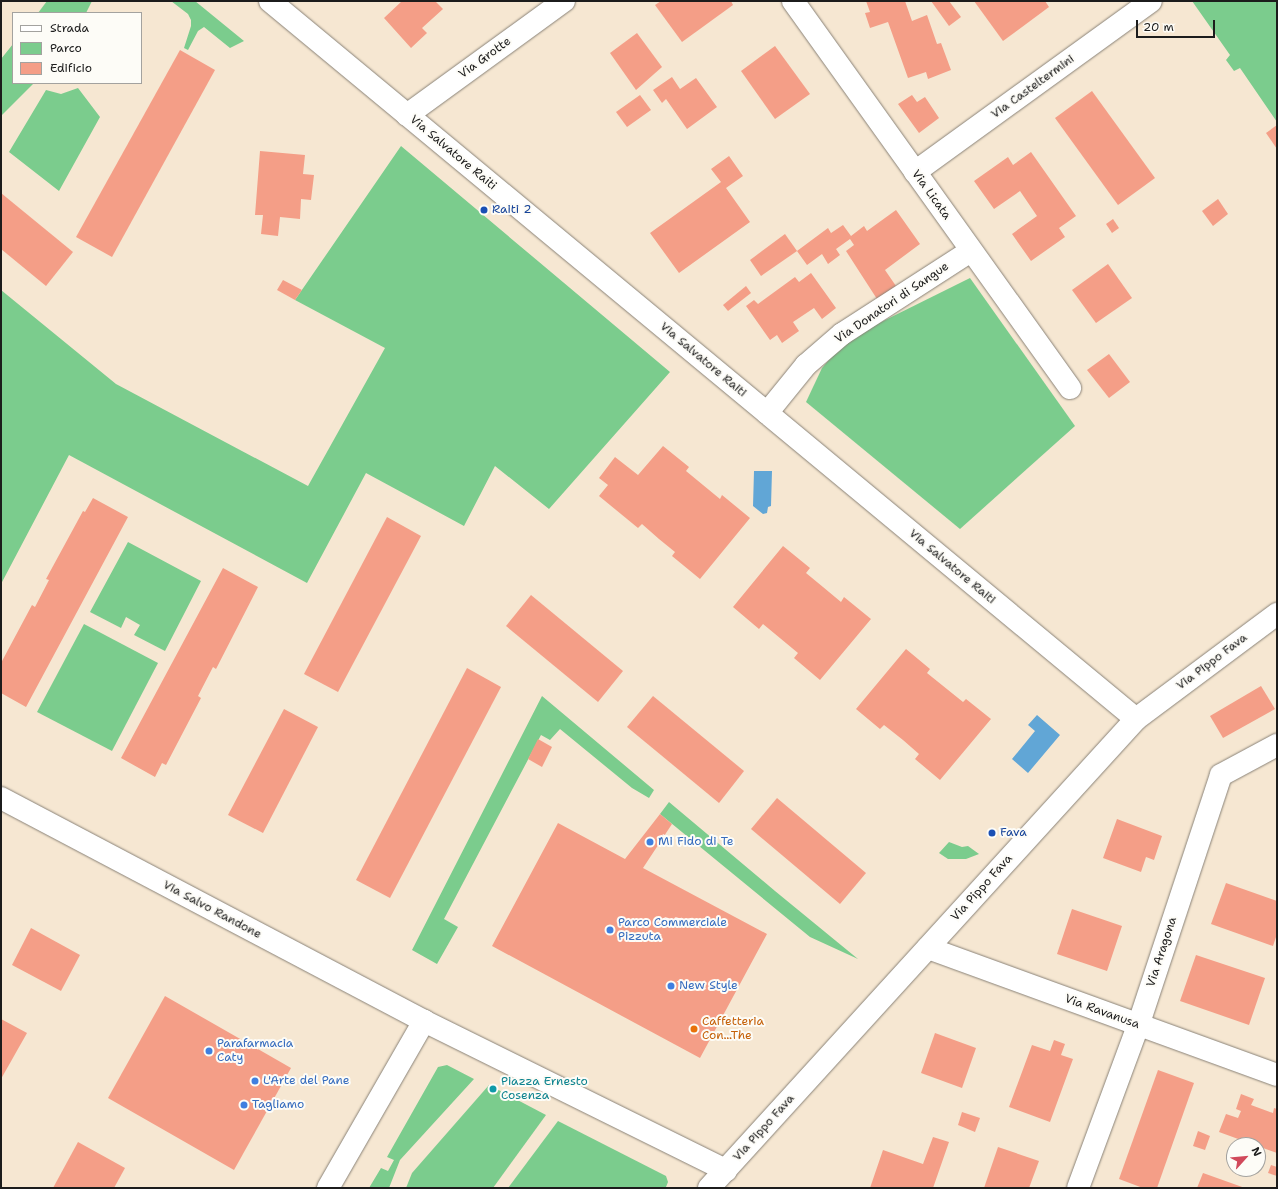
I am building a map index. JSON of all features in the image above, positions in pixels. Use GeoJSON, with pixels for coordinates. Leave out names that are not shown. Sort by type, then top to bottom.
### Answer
{"type":"FeatureCollection","features":[{"type":"Feature","properties":{"kind":"street","name":"Via Salvatore Raiti"},"geometry":{"type":"LineString","coordinates":[[270,1],[1136,719]]}},
{"type":"Feature","properties":{"kind":"street","name":"Via Grotte"},"geometry":{"type":"LineString","coordinates":[[407,115],[564,1]]}},
{"type":"Feature","properties":{"kind":"street","name":"Via Licata"},"geometry":{"type":"LineString","coordinates":[[793,1],[1070,388]]}},
{"type":"Feature","properties":{"kind":"street","name":"Via Casteltermini"},"geometry":{"type":"LineString","coordinates":[[915,172],[1151,1]]}},
{"type":"Feature","properties":{"kind":"street","name":"Via Donatori di Sangue"},"geometry":{"type":"LineString","coordinates":[[767,413],[806,366],[842,334],[972,251]]}},
{"type":"Feature","properties":{"kind":"street","name":"Via Pippo Fava"},"geometry":{"type":"LineString","coordinates":[[709,1188],[1136,719],[1277,614]]}},
{"type":"Feature","properties":{"kind":"street","name":"Via Aragona"},"geometry":{"type":"LineString","coordinates":[[1078,1188],[1138,1026],[1221,775],[1277,745]]}},
{"type":"Feature","properties":{"kind":"street","name":"Via Salvo Randone"},"geometry":{"type":"LineString","coordinates":[[1,798],[424,1022],[726,1170]]}},
{"type":"Feature","properties":{"kind":"street","name":"Via Ravanusa"},"geometry":{"type":"LineString","coordinates":[[928,948],[1138,1026],[1277,1075]]}},
{"type":"Feature","properties":{"kind":"street"},"geometry":{"type":"LineString","coordinates":[[328,1188],[424,1022]]}},
{"type":"Feature","properties":{"kind":"green space"},"geometry":{"type":"Polygon","coordinates":[[[47,1],[92,1],[86,12],[39,12],[47,1]]]}},
{"type":"Feature","properties":{"kind":"green space"},"geometry":{"type":"Polygon","coordinates":[[[171,1],[195,1],[244,41],[230,48],[204,27],[198,31],[188,50],[184,48],[191,26],[191,20],[188,14],[171,1]]]}},
{"type":"Feature","properties":{"kind":"green space"},"geometry":{"type":"Polygon","coordinates":[[[1192,1],[1277,1],[1277,122],[1240,68],[1234,71],[1226,60],[1230,55],[1192,1]]]}},
{"type":"Feature","properties":{"kind":"green space"},"geometry":{"type":"Polygon","coordinates":[[[12,45],[12,84],[33,84],[1,116],[1,59],[12,45]]]}},
{"type":"Feature","properties":{"kind":"green space"},"geometry":{"type":"Polygon","coordinates":[[[78,88],[100,117],[59,191],[9,152],[46,90],[61,94],[78,88]]]}},
{"type":"Feature","properties":{"kind":"green space"},"geometry":{"type":"Polygon","coordinates":[[[401,146],[670,372],[549,509],[495,466],[464,526],[366,473],[307,583],[69,455],[1,584],[1,290],[116,384],[308,486],[385,348],[295,300],[401,146]]]}},
{"type":"Feature","properties":{"kind":"green space"},"geometry":{"type":"Polygon","coordinates":[[[970,278],[1075,426],[960,529],[806,402],[822,368],[847,339],[970,278]]]}},
{"type":"Feature","properties":{"kind":"green space"},"geometry":{"type":"Polygon","coordinates":[[[128,542],[201,581],[165,651],[134,635],[140,625],[126,617],[121,628],[90,612],[128,542]]]}},
{"type":"Feature","properties":{"kind":"green space"},"geometry":{"type":"Polygon","coordinates":[[[84,624],[158,663],[112,751],[37,712],[84,624]]]}},
{"type":"Feature","properties":{"kind":"green space"},"geometry":{"type":"Polygon","coordinates":[[[542,696],[654,790],[649,798],[632,788],[560,729],[550,740],[541,735],[444,919],[458,927],[437,964],[412,950],[542,696]]]}},
{"type":"Feature","properties":{"kind":"green space"},"geometry":{"type":"Polygon","coordinates":[[[669,802],[858,959],[810,937],[660,814],[669,802]]]}},
{"type":"Feature","properties":{"kind":"green space"},"geometry":{"type":"Polygon","coordinates":[[[949,842],[962,847],[968,846],[979,854],[966,859],[948,859],[939,853],[949,842]]]}},
{"type":"Feature","properties":{"kind":"green space"},"geometry":{"type":"Polygon","coordinates":[[[447,1065],[474,1079],[400,1160],[389,1188],[369,1188],[381,1168],[388,1171],[394,1160],[387,1157],[438,1067],[447,1065]]]}},
{"type":"Feature","properties":{"kind":"green space"},"geometry":{"type":"Polygon","coordinates":[[[489,1085],[546,1115],[493,1188],[406,1188],[412,1173],[489,1085]]]}},
{"type":"Feature","properties":{"kind":"green space"},"geometry":{"type":"Polygon","coordinates":[[[558,1121],[666,1176],[668,1182],[666,1187],[508,1188],[558,1121]]]}},
{"type":"Feature","properties":{"kind":"water"},"geometry":{"type":"Polygon","coordinates":[[[754,471],[772,471],[771,506],[768,507],[767,513],[763,514],[753,506],[754,471]]]}},
{"type":"Feature","properties":{"kind":"water"},"geometry":{"type":"Polygon","coordinates":[[[1037,715],[1060,735],[1028,773],[1012,759],[1035,731],[1028,725],[1037,715]]]}},
{"type":"Feature","properties":{"kind":"building"},"geometry":{"type":"Polygon","coordinates":[[[402,1],[435,1],[443,9],[422,28],[427,33],[411,48],[384,18],[402,1]]]}},
{"type":"Feature","properties":{"kind":"building"},"geometry":{"type":"Polygon","coordinates":[[[661,1],[731,1],[733,5],[682,42],[655,5],[661,1]]]}},
{"type":"Feature","properties":{"kind":"building"},"geometry":{"type":"Polygon","coordinates":[[[866,1],[905,1],[912,21],[927,15],[937,44],[941,43],[951,70],[928,79],[926,72],[908,78],[888,22],[870,28],[865,13],[870,12],[866,1]]]}},
{"type":"Feature","properties":{"kind":"building"},"geometry":{"type":"Polygon","coordinates":[[[931,1],[949,1],[961,17],[949,26],[931,1]]]}},
{"type":"Feature","properties":{"kind":"building"},"geometry":{"type":"Polygon","coordinates":[[[974,1],[1045,1],[1049,7],[1003,41],[974,1]]]}},
{"type":"Feature","properties":{"kind":"building"},"geometry":{"type":"Polygon","coordinates":[[[637,33],[662,67],[636,90],[610,53],[637,33]]]}},
{"type":"Feature","properties":{"kind":"building"},"geometry":{"type":"Polygon","coordinates":[[[775,46],[810,94],[775,119],[741,71],[775,46]]]}},
{"type":"Feature","properties":{"kind":"building"},"geometry":{"type":"Polygon","coordinates":[[[180,50],[215,70],[112,257],[76,237],[180,50]]]}},
{"type":"Feature","properties":{"kind":"building"},"geometry":{"type":"Polygon","coordinates":[[[672,77],[680,89],[696,78],[717,107],[687,129],[666,99],[662,103],[653,90],[672,77]]]}},
{"type":"Feature","properties":{"kind":"building"},"geometry":{"type":"Polygon","coordinates":[[[1092,91],[1155,178],[1118,205],[1055,118],[1092,91]]]}},
{"type":"Feature","properties":{"kind":"building"},"geometry":{"type":"Polygon","coordinates":[[[640,95],[651,110],[627,127],[616,112],[640,95]]]}},
{"type":"Feature","properties":{"kind":"building"},"geometry":{"type":"Polygon","coordinates":[[[912,95],[917,102],[925,97],[939,118],[919,133],[898,104],[912,95]]]}},
{"type":"Feature","properties":{"kind":"building"},"geometry":{"type":"Polygon","coordinates":[[[1277,125],[1277,149],[1266,133],[1277,125]]]}},
{"type":"Feature","properties":{"kind":"building"},"geometry":{"type":"Polygon","coordinates":[[[260,151],[305,155],[303,174],[314,175],[311,200],[301,199],[300,219],[280,217],[278,236],[261,234],[263,215],[255,215],[260,151]]]}},
{"type":"Feature","properties":{"kind":"building"},"geometry":{"type":"Polygon","coordinates":[[[1031,152],[1076,216],[1059,228],[1065,237],[1031,261],[1012,234],[1037,216],[1020,191],[994,209],[974,181],[1008,157],[1013,165],[1031,152]]]}},
{"type":"Feature","properties":{"kind":"building"},"geometry":{"type":"Polygon","coordinates":[[[729,156],[743,176],[726,188],[750,222],[679,273],[650,233],[721,182],[711,169],[729,156]]]}},
{"type":"Feature","properties":{"kind":"building"},"geometry":{"type":"Polygon","coordinates":[[[1,193],[73,252],[46,286],[1,249],[1,193]]]}},
{"type":"Feature","properties":{"kind":"building"},"geometry":{"type":"Polygon","coordinates":[[[1218,199],[1228,214],[1213,226],[1202,211],[1218,199]]]}},
{"type":"Feature","properties":{"kind":"building"},"geometry":{"type":"Polygon","coordinates":[[[896,210],[920,244],[885,270],[896,286],[877,299],[846,251],[854,245],[850,239],[836,249],[840,255],[828,264],[822,254],[807,265],[797,251],[828,228],[831,233],[843,225],[851,236],[864,226],[867,231],[896,210]]]}},
{"type":"Feature","properties":{"kind":"building"},"geometry":{"type":"Polygon","coordinates":[[[1113,219],[1119,228],[1112,233],[1106,224],[1113,219]]]}},
{"type":"Feature","properties":{"kind":"building"},"geometry":{"type":"Polygon","coordinates":[[[785,234],[797,251],[761,276],[750,260],[785,234]]]}},
{"type":"Feature","properties":{"kind":"building"},"geometry":{"type":"Polygon","coordinates":[[[1108,264],[1132,298],[1096,323],[1072,290],[1108,264]]]}},
{"type":"Feature","properties":{"kind":"building"},"geometry":{"type":"Polygon","coordinates":[[[811,273],[836,308],[822,319],[814,308],[793,322],[799,331],[782,343],[777,335],[770,340],[746,306],[754,300],[758,304],[795,277],[799,282],[811,273]]]}},
{"type":"Feature","properties":{"kind":"building"},"geometry":{"type":"Polygon","coordinates":[[[283,280],[302,290],[295,300],[277,290],[283,280]]]}},
{"type":"Feature","properties":{"kind":"building"},"geometry":{"type":"Polygon","coordinates":[[[746,286],[751,293],[728,311],[723,305],[746,286]]]}},
{"type":"Feature","properties":{"kind":"building"},"geometry":{"type":"Polygon","coordinates":[[[1109,354],[1130,382],[1109,398],[1087,370],[1109,354]]]}},
{"type":"Feature","properties":{"kind":"building"},"geometry":{"type":"Polygon","coordinates":[[[663,446],[689,467],[686,471],[720,499],[722,495],[750,518],[700,579],[672,556],[675,552],[642,524],[638,528],[599,496],[608,485],[599,478],[615,457],[638,475],[663,446]]]}},
{"type":"Feature","properties":{"kind":"building"},"geometry":{"type":"Polygon","coordinates":[[[93,498],[128,517],[26,707],[1,693],[1,663],[32,605],[35,607],[49,580],[46,579],[83,511],[85,512],[93,498]]]}},
{"type":"Feature","properties":{"kind":"building"},"geometry":{"type":"Polygon","coordinates":[[[387,517],[421,536],[338,692],[304,674],[387,517]]]}},
{"type":"Feature","properties":{"kind":"building"},"geometry":{"type":"Polygon","coordinates":[[[783,546],[810,568],[806,573],[841,602],[844,597],[871,619],[820,680],[794,658],[798,653],[763,624],[759,629],[733,607],[783,546]]]}},
{"type":"Feature","properties":{"kind":"building"},"geometry":{"type":"Polygon","coordinates":[[[223,568],[258,587],[216,669],[213,667],[198,696],[201,698],[166,765],[162,763],[155,777],[121,758],[223,568]]]}},
{"type":"Feature","properties":{"kind":"building"},"geometry":{"type":"Polygon","coordinates":[[[531,595],[623,671],[598,702],[506,626],[531,595]]]}},
{"type":"Feature","properties":{"kind":"building"},"geometry":{"type":"Polygon","coordinates":[[[906,649],[930,669],[927,673],[963,702],[966,699],[991,719],[940,780],[915,759],[919,754],[903,740],[884,725],[880,729],[856,709],[906,649]]]}},
{"type":"Feature","properties":{"kind":"building"},"geometry":{"type":"Polygon","coordinates":[[[467,668],[501,687],[390,898],[356,880],[467,668]]]}},
{"type":"Feature","properties":{"kind":"building"},"geometry":{"type":"Polygon","coordinates":[[[1261,686],[1275,709],[1223,738],[1210,716],[1261,686]]]}},
{"type":"Feature","properties":{"kind":"building"},"geometry":{"type":"Polygon","coordinates":[[[653,696],[744,771],[719,803],[627,727],[653,696]]]}},
{"type":"Feature","properties":{"kind":"building"},"geometry":{"type":"Polygon","coordinates":[[[284,709],[318,727],[263,833],[228,815],[284,709]]]}},
{"type":"Feature","properties":{"kind":"building"},"geometry":{"type":"Polygon","coordinates":[[[538,739],[552,747],[542,767],[528,759],[538,739]]]}},
{"type":"Feature","properties":{"kind":"building"},"geometry":{"type":"Polygon","coordinates":[[[777,798],[866,873],[840,904],[751,829],[777,798]]]}},
{"type":"Feature","properties":{"kind":"building"},"geometry":{"type":"Polygon","coordinates":[[[660,814],[672,824],[643,868],[767,934],[700,1058],[492,946],[558,823],[625,859],[660,814]]]}},
{"type":"Feature","properties":{"kind":"building"},"geometry":{"type":"Polygon","coordinates":[[[1117,819],[1162,836],[1154,860],[1146,857],[1141,872],[1103,858],[1117,819]]]}},
{"type":"Feature","properties":{"kind":"building"},"geometry":{"type":"Polygon","coordinates":[[[1226,883],[1277,901],[1277,934],[1273,946],[1211,924],[1226,883]]]}},
{"type":"Feature","properties":{"kind":"building"},"geometry":{"type":"Polygon","coordinates":[[[1072,909],[1122,926],[1107,971],[1057,954],[1072,909]]]}},
{"type":"Feature","properties":{"kind":"building"},"geometry":{"type":"Polygon","coordinates":[[[31,928],[80,955],[61,991],[12,965],[31,928]]]}},
{"type":"Feature","properties":{"kind":"building"},"geometry":{"type":"Polygon","coordinates":[[[1196,955],[1265,978],[1249,1025],[1180,1001],[1196,955]]]}},
{"type":"Feature","properties":{"kind":"building"},"geometry":{"type":"Polygon","coordinates":[[[165,996],[291,1068],[234,1170],[108,1098],[165,996]]]}},
{"type":"Feature","properties":{"kind":"building"},"geometry":{"type":"Polygon","coordinates":[[[1,1019],[27,1033],[1,1079],[1,1019]]]}},
{"type":"Feature","properties":{"kind":"building"},"geometry":{"type":"Polygon","coordinates":[[[935,1033],[976,1048],[962,1088],[921,1073],[935,1033]]]}},
{"type":"Feature","properties":{"kind":"building"},"geometry":{"type":"Polygon","coordinates":[[[1054,1040],[1065,1044],[1061,1055],[1073,1059],[1050,1122],[1009,1107],[1032,1045],[1050,1051],[1054,1040]]]}},
{"type":"Feature","properties":{"kind":"building"},"geometry":{"type":"Polygon","coordinates":[[[1158,1070],[1194,1083],[1157,1188],[1143,1188],[1119,1179],[1158,1070]]]}},
{"type":"Feature","properties":{"kind":"building"},"geometry":{"type":"Polygon","coordinates":[[[1241,1094],[1254,1099],[1251,1105],[1273,1113],[1274,1108],[1277,1109],[1277,1153],[1266,1149],[1266,1137],[1233,1137],[1219,1132],[1226,1114],[1238,1118],[1241,1111],[1236,1109],[1241,1094]]]}},
{"type":"Feature","properties":{"kind":"building"},"geometry":{"type":"Polygon","coordinates":[[[962,1112],[980,1118],[975,1132],[958,1125],[962,1112]]]}},
{"type":"Feature","properties":{"kind":"building"},"geometry":{"type":"Polygon","coordinates":[[[1198,1131],[1210,1136],[1205,1150],[1193,1146],[1198,1131]]]}},
{"type":"Feature","properties":{"kind":"building"},"geometry":{"type":"Polygon","coordinates":[[[933,1137],[949,1142],[933,1188],[870,1188],[883,1150],[923,1164],[933,1137]]]}},
{"type":"Feature","properties":{"kind":"building"},"geometry":{"type":"Polygon","coordinates":[[[78,1142],[125,1168],[114,1188],[53,1188],[78,1142]]]}},
{"type":"Feature","properties":{"kind":"building"},"geometry":{"type":"Polygon","coordinates":[[[998,1147],[1039,1161],[1029,1188],[984,1188],[998,1147]]]}},
{"type":"Feature","properties":{"kind":"building"},"geometry":{"type":"Polygon","coordinates":[[[1271,1165],[1277,1167],[1277,1176],[1268,1173],[1271,1165]]]}},
{"type":"Feature","properties":{"kind":"building"},"geometry":{"type":"Polygon","coordinates":[[[1203,1173],[1245,1188],[1197,1188],[1203,1173]]]}},
{"type":"Feature","properties":{"kind":"place","name":"Raiti 2"},"geometry":{"type":"Point","coordinates":[484,210]}},
{"type":"Feature","properties":{"kind":"place","name":"Fava"},"geometry":{"type":"Point","coordinates":[992,833]}},
{"type":"Feature","properties":{"kind":"place","name":"Mi Fido di Te"},"geometry":{"type":"Point","coordinates":[650,842]}},
{"type":"Feature","properties":{"kind":"place","name":"Parco Commerciale Pizzuta"},"geometry":{"type":"Point","coordinates":[610,930]}},
{"type":"Feature","properties":{"kind":"place","name":"New Style"},"geometry":{"type":"Point","coordinates":[671,986]}},
{"type":"Feature","properties":{"kind":"place","name":"Caffetteria Con...The"},"geometry":{"type":"Point","coordinates":[694,1029]}},
{"type":"Feature","properties":{"kind":"place","name":"Parafarmacia Caty"},"geometry":{"type":"Point","coordinates":[209,1051]}},
{"type":"Feature","properties":{"kind":"place","name":"L'Arte del Pane"},"geometry":{"type":"Point","coordinates":[255,1081]}},
{"type":"Feature","properties":{"kind":"place","name":"Piazza Ernesto Cosenza"},"geometry":{"type":"Point","coordinates":[493,1089]}},
{"type":"Feature","properties":{"kind":"place","name":"Tagliamo"},"geometry":{"type":"Point","coordinates":[244,1105]}}]}
